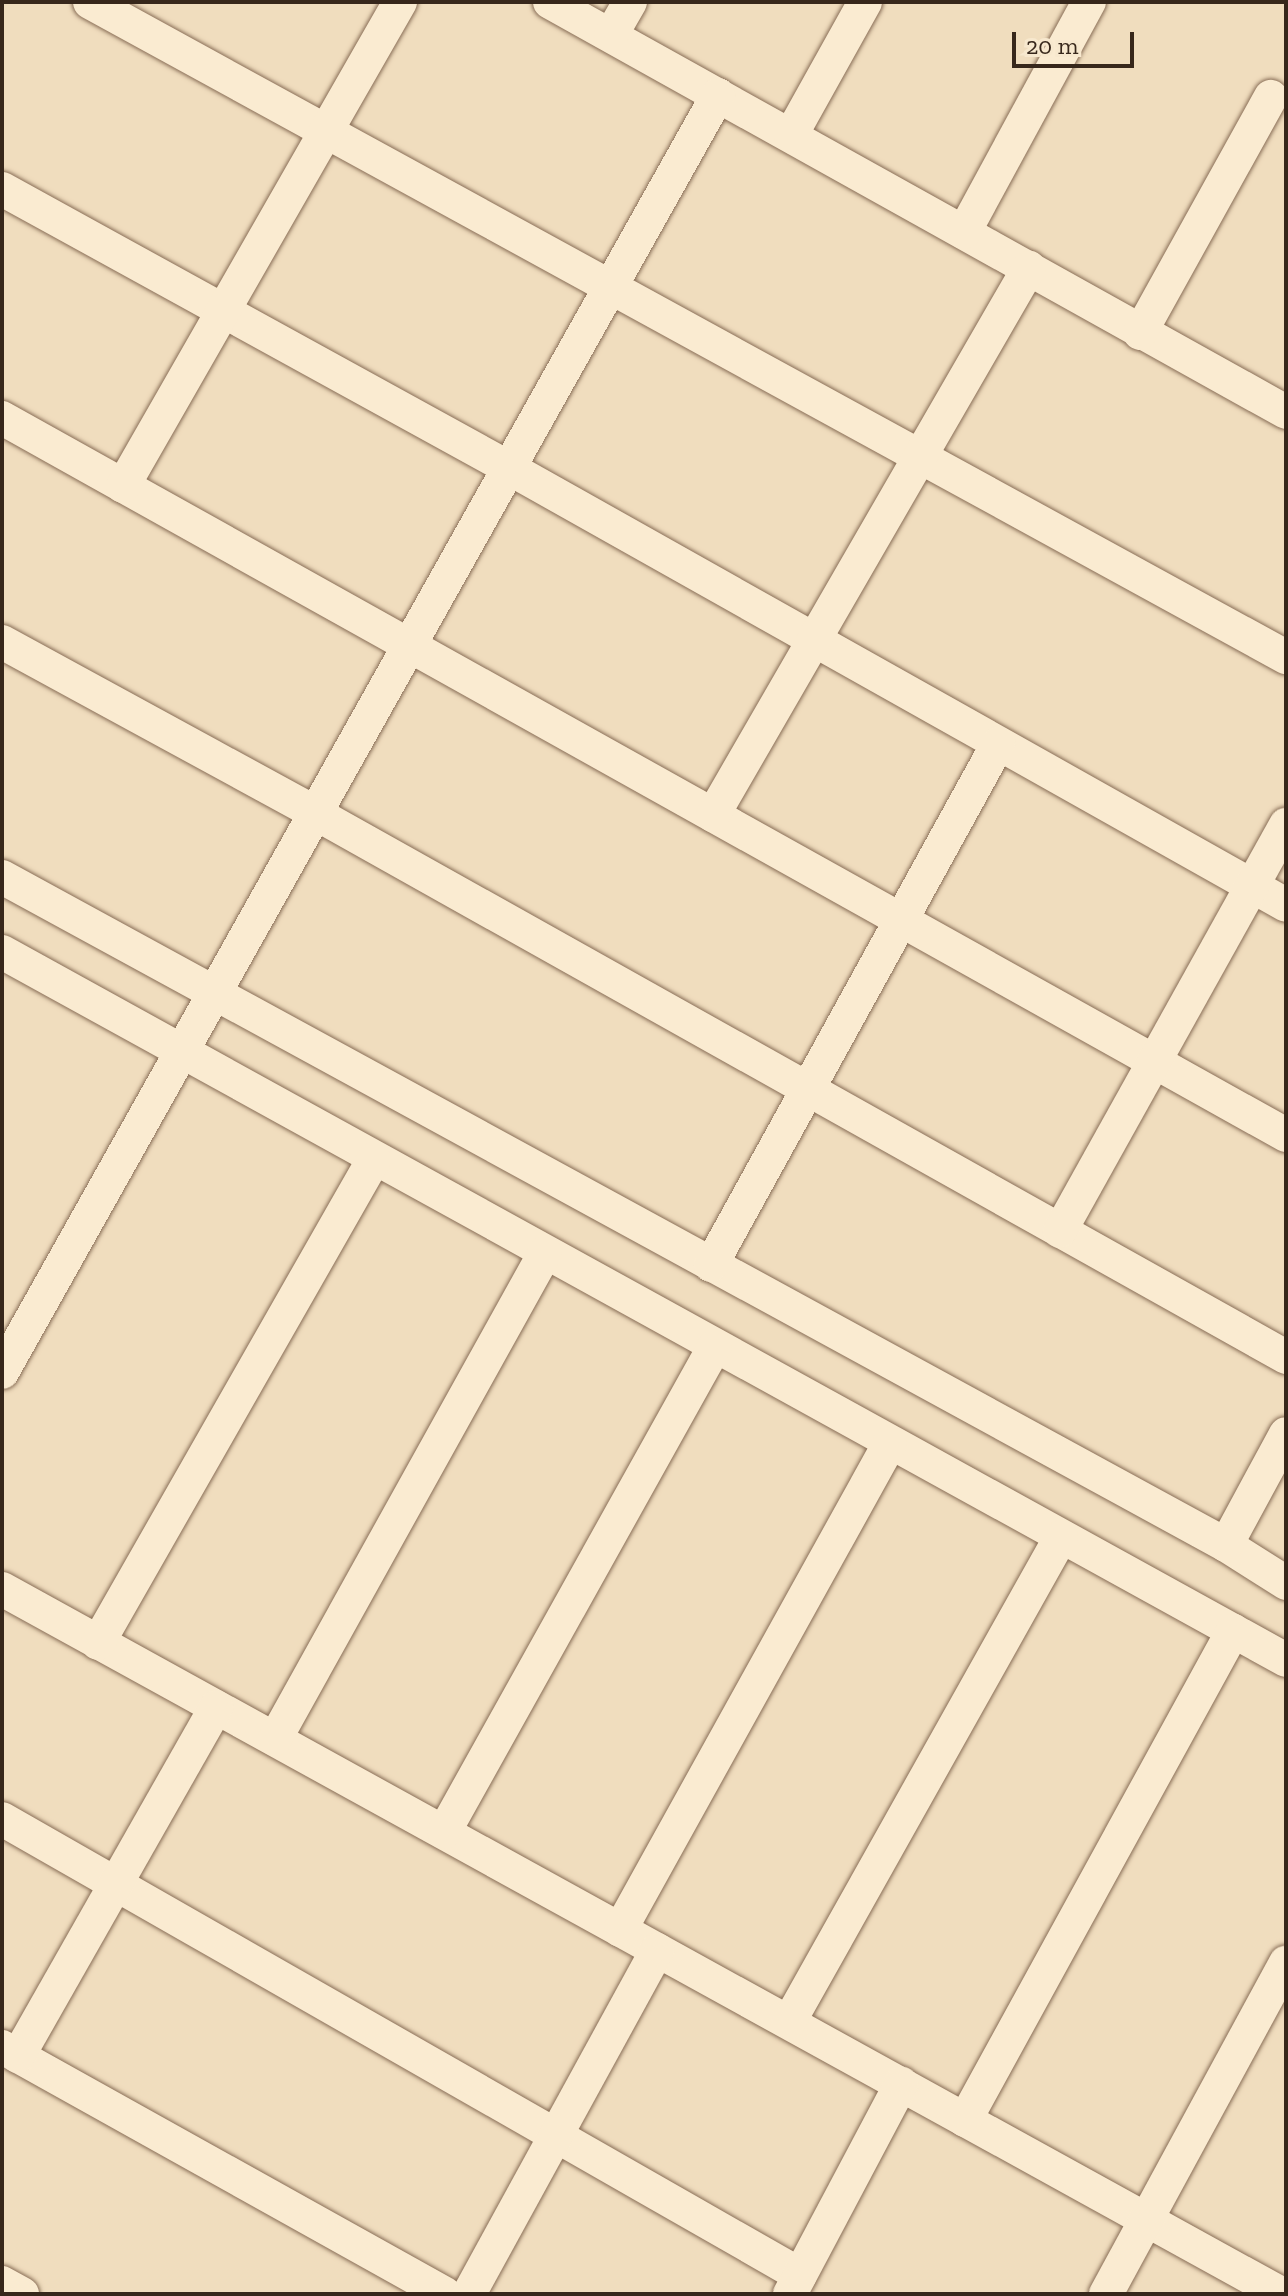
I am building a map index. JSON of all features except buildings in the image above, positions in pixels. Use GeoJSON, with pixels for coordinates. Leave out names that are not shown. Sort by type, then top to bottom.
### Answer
{"type":"FeatureCollection","features":[{"type":"Feature","properties":{"kind":"street"},"geometry":{"type":"LineString","coordinates":[[90,2],[1286,657]]}},
{"type":"Feature","properties":{"kind":"street"},"geometry":{"type":"LineString","coordinates":[[123,486],[221,309],[400,2]]}},
{"type":"Feature","properties":{"kind":"street"},"geometry":{"type":"LineString","coordinates":[[550,2],[1286,412]]}},
{"type":"Feature","properties":{"kind":"street"},"geometry":{"type":"LineString","coordinates":[[611,35],[630,2]]}},
{"type":"Feature","properties":{"kind":"street"},"geometry":{"type":"LineString","coordinates":[[791,135],[865,2]]}},
{"type":"Feature","properties":{"kind":"street"},"geometry":{"type":"LineString","coordinates":[[964,232],[1089,2]]}},
{"type":"Feature","properties":{"kind":"street"},"geometry":{"type":"LineString","coordinates":[[2,1372],[718,95]]}},
{"type":"Feature","properties":{"kind":"street"},"geometry":{"type":"LineString","coordinates":[[1140,333],[1271,97]]}},
{"type":"Feature","properties":{"kind":"street"},"geometry":{"type":"LineString","coordinates":[[2,189],[509,468],[1286,905]]}},
{"type":"Feature","properties":{"kind":"street"},"geometry":{"type":"LineString","coordinates":[[713,815],[1029,268]]}},
{"type":"Feature","properties":{"kind":"street"},"geometry":{"type":"LineString","coordinates":[[2,418],[1286,1135]]}},
{"type":"Feature","properties":{"kind":"street"},"geometry":{"type":"LineString","coordinates":[[2,642],[315,813],[1286,1357]]}},
{"type":"Feature","properties":{"kind":"street"},"geometry":{"type":"LineString","coordinates":[[711,1265],[998,744]]}},
{"type":"Feature","properties":{"kind":"street"},"geometry":{"type":"LineString","coordinates":[[1060,1231],[1286,825]]}},
{"type":"Feature","properties":{"kind":"street"},"geometry":{"type":"LineString","coordinates":[[2,877],[1226,1545],[1286,1583]]}},
{"type":"Feature","properties":{"kind":"street"},"geometry":{"type":"LineString","coordinates":[[2,952],[1286,1660]]}},
{"type":"Feature","properties":{"kind":"street"},"geometry":{"type":"LineString","coordinates":[[98,1643],[374,1159]]}},
{"type":"Feature","properties":{"kind":"street"},"geometry":{"type":"LineString","coordinates":[[275,1739],[545,1253]]}},
{"type":"Feature","properties":{"kind":"street"},"geometry":{"type":"LineString","coordinates":[[444,1832],[715,1346]]}},
{"type":"Feature","properties":{"kind":"street"},"geometry":{"type":"LineString","coordinates":[[1226,1545],[1286,1434]]}},
{"type":"Feature","properties":{"kind":"street"},"geometry":{"type":"LineString","coordinates":[[620,1930],[890,1443]]}},
{"type":"Feature","properties":{"kind":"street"},"geometry":{"type":"LineString","coordinates":[[789,2022],[1061,1537]]}},
{"type":"Feature","properties":{"kind":"street"},"geometry":{"type":"LineString","coordinates":[[2,1589],[1281,2294]]}},
{"type":"Feature","properties":{"kind":"street"},"geometry":{"type":"LineString","coordinates":[[965,2120],[1233,1631]]}},
{"type":"Feature","properties":{"kind":"street"},"geometry":{"type":"LineString","coordinates":[[216,1707],[118,1883],[10,2052],[445,2294]]}},
{"type":"Feature","properties":{"kind":"street"},"geometry":{"type":"LineString","coordinates":[[2,1819],[555,2137],[795,2284],[901,2084]]}},
{"type":"Feature","properties":{"kind":"street"},"geometry":{"type":"LineString","coordinates":[[469,2294],[657,1950]]}},
{"type":"Feature","properties":{"kind":"street"},"geometry":{"type":"LineString","coordinates":[[1106,2294],[1286,1963]]}},
{"type":"Feature","properties":{"kind":"street"},"geometry":{"type":"LineString","coordinates":[[2,2283],[22,2294]]}}]}
